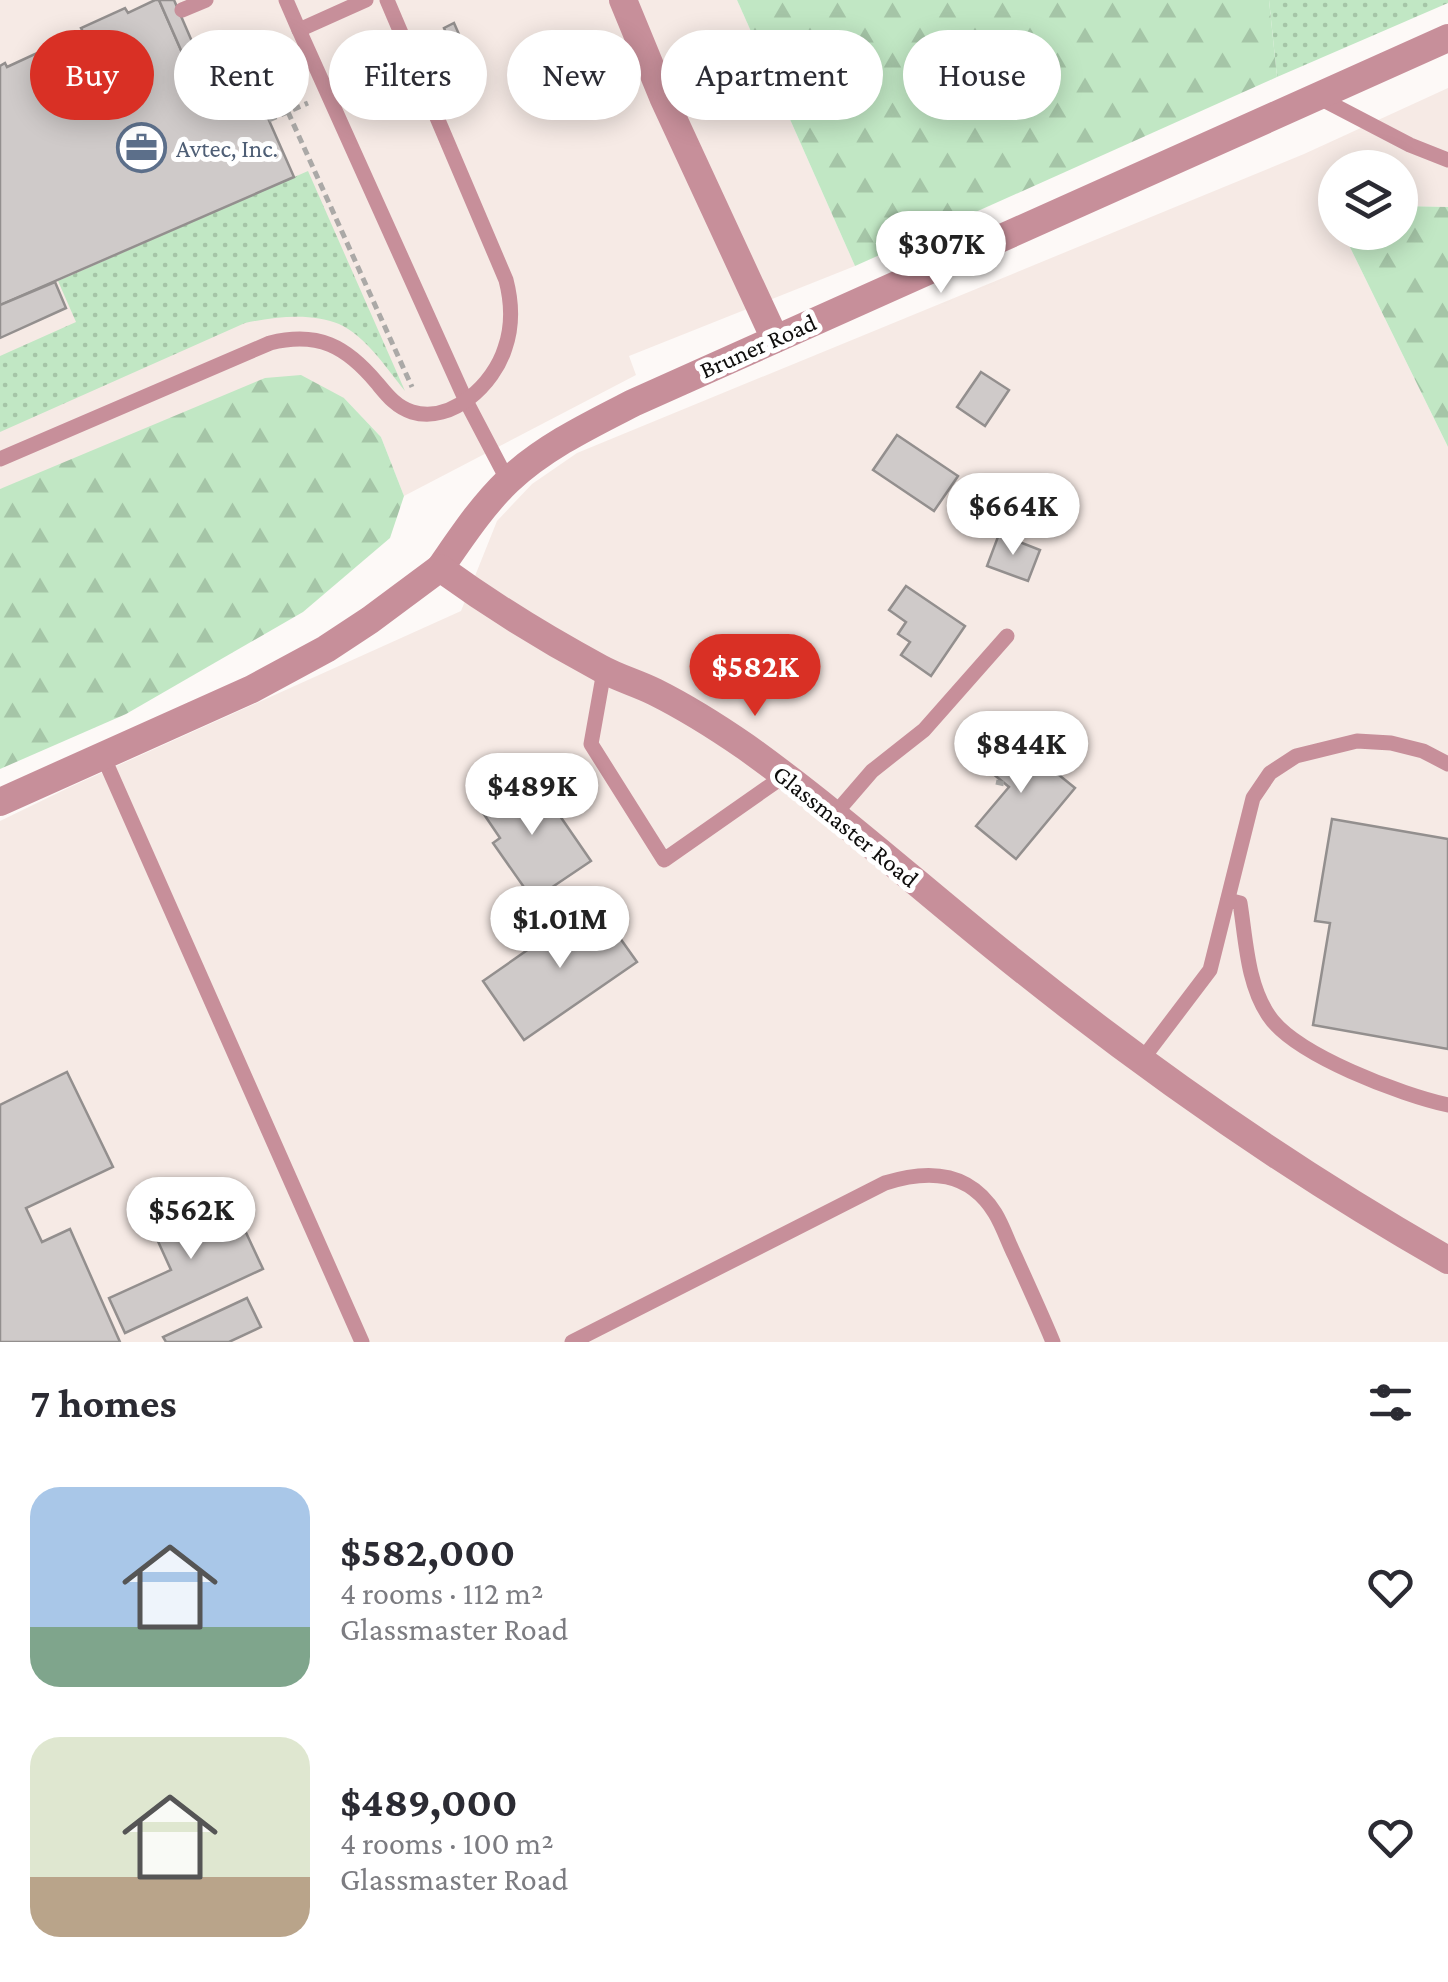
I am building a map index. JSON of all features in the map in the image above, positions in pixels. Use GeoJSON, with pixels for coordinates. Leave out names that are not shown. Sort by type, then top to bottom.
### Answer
{"type":"FeatureCollection","features":[{"type":"Feature","properties":{"kind":"street"},"geometry":{"type":"LineString","coordinates":[[623,0],[708,198],[775,339]]}},
{"type":"Feature","properties":{"kind":"street","name":"Bruner Road"},"geometry":{"type":"LineString","coordinates":[[440,568],[508,481],[574,433],[634,402],[1448,38]]}},
{"type":"Feature","properties":{"kind":"street"},"geometry":{"type":"LineString","coordinates":[[0,802],[252,689],[370,620],[440,568]]}},
{"type":"Feature","properties":{"kind":"street","name":"Glassmaster Road"},"geometry":{"type":"LineString","coordinates":[[440,568],[494,607],[604,670],[654,692],[718,728],[834,815],[1140,1061],[1355,1205],[1448,1260]]}},
{"type":"Feature","properties":{"kind":"lane"},"geometry":{"type":"LineString","coordinates":[[182,10],[206,0]]}},
{"type":"Feature","properties":{"kind":"lane"},"geometry":{"type":"LineString","coordinates":[[286,0],[299,30],[366,0]]}},
{"type":"Feature","properties":{"kind":"lane"},"geometry":{"type":"LineString","coordinates":[[0,458],[286,339],[320,340],[344,351],[393,402],[424,414],[446,411],[466,400],[496,369],[510,328],[512,303],[506,280],[387,0]]}},
{"type":"Feature","properties":{"kind":"lane"},"geometry":{"type":"LineString","coordinates":[[309,51],[329,93]]}},
{"type":"Feature","properties":{"kind":"lane"},"geometry":{"type":"LineString","coordinates":[[1316,96],[1410,145],[1448,160]]}},
{"type":"Feature","properties":{"kind":"lane"},"geometry":{"type":"LineString","coordinates":[[341,120],[466,400],[508,481]]}},
{"type":"Feature","properties":{"kind":"lane"},"geometry":{"type":"LineString","coordinates":[[834,815],[872,770],[924,730],[1007,636]]}},
{"type":"Feature","properties":{"kind":"lane"},"geometry":{"type":"LineString","coordinates":[[604,670],[591,744],[664,860],[784,776]]}},
{"type":"Feature","properties":{"kind":"lane"},"geometry":{"type":"LineString","coordinates":[[1140,1061],[1210,970],[1253,798],[1270,773],[1296,756],[1357,741],[1390,743],[1448,764]]}},
{"type":"Feature","properties":{"kind":"lane"},"geometry":{"type":"LineString","coordinates":[[102,756],[362,1342]]}},
{"type":"Feature","properties":{"kind":"lane"},"geometry":{"type":"LineString","coordinates":[[1228,900],[1240,903],[1258,993],[1268,1016],[1282,1031],[1357,1074],[1418,1098],[1448,1105]]}},
{"type":"Feature","properties":{"kind":"lane"},"geometry":{"type":"LineString","coordinates":[[572,1342],[886,1183],[934,1174],[961,1180],[980,1194],[996,1214],[1054,1342]]}},
{"type":"Feature","properties":{"kind":"path"},"geometry":{"type":"LineString","coordinates":[[309,102],[329,93]]}},
{"type":"Feature","properties":{"kind":"path"},"geometry":{"type":"LineString","coordinates":[[292,120],[424,414]]}},
{"type":"Feature","properties":{"kind":"path"},"geometry":{"type":"LineString","coordinates":[[996,782],[1005,784]]}},
{"type":"Feature","properties":{"kind":"shaded area"},"geometry":{"type":"Polygon","coordinates":[[[0,0],[737,0],[750,30],[661,30],[661,120],[790,120],[855,266],[629,356],[636,375],[404,496],[381,437],[344,398],[0,489],[0,0]]]}},
{"type":"Feature","properties":{"kind":"shaded area"},"geometry":{"type":"Polygon","coordinates":[[[1448,88],[1448,207],[1418,206],[1418,150],[1318,150],[1318,250],[1351,250],[1448,447],[1448,1342],[0,1342],[0,821],[461,611],[497,521],[532,484],[577,453],[1304,154],[1448,88]]]}},
{"type":"Feature","properties":{"kind":"green space"},"geometry":{"type":"Polygon","coordinates":[[[737,0],[1269,0],[1277,77],[855,266],[790,120],[883,120],[883,30],[750,30],[737,0]]]}},
{"type":"Feature","properties":{"kind":"green space"},"geometry":{"type":"Polygon","coordinates":[[[1269,0],[1448,0],[1448,3],[1277,77],[1269,0]]]}},
{"type":"Feature","properties":{"kind":"green space"},"geometry":{"type":"Polygon","coordinates":[[[308,171],[405,391],[349,329],[316,318],[280,318],[245,323],[0,432],[0,356],[76,322],[58,281],[308,171]]]}},
{"type":"Feature","properties":{"kind":"green space"},"geometry":{"type":"Polygon","coordinates":[[[1418,206],[1448,207],[1448,447],[1351,250],[1418,250],[1418,206]]]}},
{"type":"Feature","properties":{"kind":"green space"},"geometry":{"type":"Polygon","coordinates":[[[301,375],[344,398],[381,437],[404,496],[390,538],[303,612],[126,714],[0,769],[0,489],[265,378],[301,375]]]}},
{"type":"Feature","properties":{"kind":"building","name":"Avtec, Inc."},"geometry":{"type":"Polygon","coordinates":[[[159,0],[174,34],[174,120],[269,120],[294,177],[0,305],[0,66],[5,63],[7,67],[30,56],[30,120],[154,120],[154,30],[81,28],[125,8],[128,13],[159,0]]]}},
{"type":"Feature","properties":{"kind":"building"},"geometry":{"type":"Polygon","coordinates":[[[159,0],[174,0],[187,30],[174,30],[174,34],[159,0]]]}},
{"type":"Feature","properties":{"kind":"building"},"geometry":{"type":"Polygon","coordinates":[[[55,282],[66,308],[0,338],[0,305],[55,282]]]}},
{"type":"Feature","properties":{"kind":"building"},"geometry":{"type":"Polygon","coordinates":[[[981,372],[1009,390],[985,426],[957,407],[981,372]]]}},
{"type":"Feature","properties":{"kind":"building"},"geometry":{"type":"Polygon","coordinates":[[[897,435],[958,476],[934,511],[873,470],[897,435]]]}},
{"type":"Feature","properties":{"kind":"building"},"geometry":{"type":"Polygon","coordinates":[[[999,534],[1040,550],[1028,581],[987,566],[999,534]]]}},
{"type":"Feature","properties":{"kind":"building"},"geometry":{"type":"Polygon","coordinates":[[[906,586],[965,626],[931,676],[901,655],[910,642],[898,634],[906,622],[889,610],[906,586]]]}},
{"type":"Feature","properties":{"kind":"building"},"geometry":{"type":"Polygon","coordinates":[[[1006,732],[1075,788],[1016,859],[976,826],[1009,787],[980,763],[1006,732]]]}},
{"type":"Feature","properties":{"kind":"building"},"geometry":{"type":"Polygon","coordinates":[[[520,775],[543,808],[551,803],[591,861],[533,900],[493,843],[500,838],[477,804],[520,775]]]}},
{"type":"Feature","properties":{"kind":"building"},"geometry":{"type":"Polygon","coordinates":[[[1332,819],[1448,839],[1448,1049],[1313,1025],[1330,923],[1315,921],[1332,819]]]}},
{"type":"Feature","properties":{"kind":"building"},"geometry":{"type":"Polygon","coordinates":[[[595,903],[637,962],[524,1040],[483,981],[595,903]]]}},
{"type":"Feature","properties":{"kind":"building"},"geometry":{"type":"Polygon","coordinates":[[[67,1072],[113,1167],[26,1208],[42,1242],[70,1229],[120,1342],[0,1342],[0,1105],[67,1072]]]}},
{"type":"Feature","properties":{"kind":"building"},"geometry":{"type":"Polygon","coordinates":[[[227,1192],[263,1269],[125,1333],[109,1298],[171,1270],[151,1226],[227,1192]]]}},
{"type":"Feature","properties":{"kind":"building"},"geometry":{"type":"Polygon","coordinates":[[[247,1298],[261,1327],[229,1342],[166,1342],[163,1337],[247,1298]]]}},
{"type":"Feature","properties":{"kind":"place","name":"Avtec, Inc."},"geometry":{"type":"Point","coordinates":[141,148]}}]}
